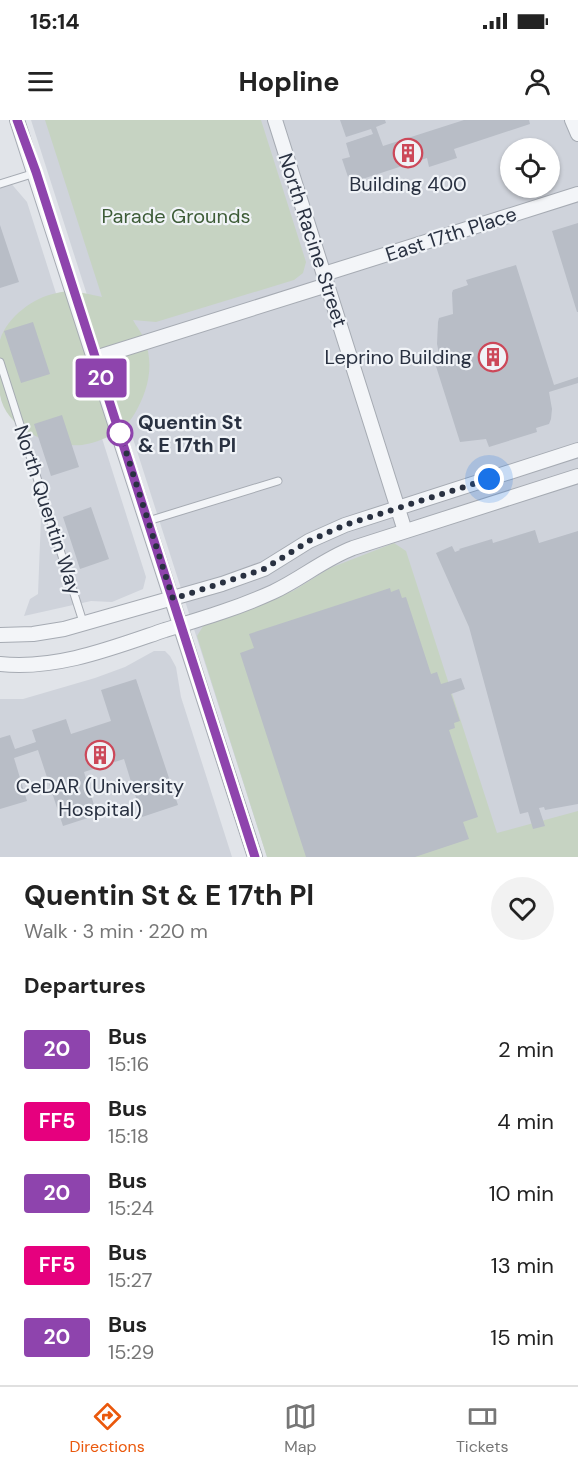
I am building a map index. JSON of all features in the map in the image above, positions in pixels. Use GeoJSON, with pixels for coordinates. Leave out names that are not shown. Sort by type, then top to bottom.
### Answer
{"type":"FeatureCollection","features":[{"type":"Feature","properties":{"kind":"street"},"geometry":{"type":"LineString","coordinates":[[17,120],[36,172],[255,857]]}},
{"type":"Feature","properties":{"kind":"street","name":"North Racine Street"},"geometry":{"type":"LineString","coordinates":[[274,120],[405,531]]}},
{"type":"Feature","properties":{"kind":"street"},"geometry":{"type":"LineString","coordinates":[[572,120],[578,134]]}},
{"type":"Feature","properties":{"kind":"street","name":"East 17th Place"},"geometry":{"type":"LineString","coordinates":[[95,358],[578,194]]}},
{"type":"Feature","properties":{"kind":"street"},"geometry":{"type":"LineString","coordinates":[[0,635],[33,634],[84,625],[173,599],[264,569],[327,532],[578,450]]}},
{"type":"Feature","properties":{"kind":"street"},"geometry":{"type":"LineString","coordinates":[[0,664],[39,664],[68,660],[182,625],[256,599],[293,582],[337,555],[578,476]]}},
{"type":"Feature","properties":{"kind":"lane"},"geometry":{"type":"LineString","coordinates":[[0,184],[36,172]]}},
{"type":"Feature","properties":{"kind":"lane","name":"North Quentin Way"},"geometry":{"type":"LineString","coordinates":[[0,362],[84,625]]}},
{"type":"Feature","properties":{"kind":"lane"},"geometry":{"type":"LineString","coordinates":[[148,521],[278,481]]}},
{"type":"Feature","properties":{"kind":"shaded area"},"geometry":{"type":"Polygon","coordinates":[[[31,120],[578,120],[578,857],[267,857],[31,120]]]}},
{"type":"Feature","properties":{"kind":"shaded area"},"geometry":{"type":"Polygon","coordinates":[[[9,181],[27,202],[146,577],[143,589],[112,602],[91,601],[24,616],[30,599],[38,594],[42,492],[0,362],[0,184],[9,181]]]}},
{"type":"Feature","properties":{"kind":"shaded area"},"geometry":{"type":"Polygon","coordinates":[[[154,651],[165,651],[176,667],[181,697],[232,857],[0,857],[0,699],[23,699],[95,678],[125,667],[154,651]]]}},
{"type":"Feature","properties":{"kind":"green space","name":"Parade Grounds"},"geometry":{"type":"Polygon","coordinates":[[[45,120],[261,120],[306,262],[303,273],[294,280],[156,322],[133,320],[143,337],[149,358],[148,377],[140,405],[131,419],[119,430],[105,438],[82,445],[57,443],[32,434],[11,418],[0,395],[0,340],[9,324],[22,309],[48,295],[63,292],[85,293],[102,297],[45,120]]]}},
{"type":"Feature","properties":{"kind":"green space"},"geometry":{"type":"Polygon","coordinates":[[[394,543],[406,551],[497,833],[578,811],[578,857],[267,857],[197,636],[205,623],[293,591],[330,568],[394,543]]]}},
{"type":"Feature","properties":{"kind":"building","name":"Building 400"},"geometry":{"type":"Polygon","coordinates":[[[340,120],[385,120],[386,123],[376,127],[383,146],[464,120],[529,120],[530,124],[454,149],[457,158],[429,167],[427,158],[350,183],[342,159],[350,157],[346,143],[373,134],[371,129],[346,137],[340,120]]]}},
{"type":"Feature","properties":{"kind":"building"},"geometry":{"type":"Polygon","coordinates":[[[578,223],[578,312],[577,312],[552,231],[578,223]]]}},
{"type":"Feature","properties":{"kind":"building"},"geometry":{"type":"Polygon","coordinates":[[[0,225],[19,282],[0,288],[0,225]]]}},
{"type":"Feature","properties":{"kind":"building","name":"Leprino Building"},"geometry":{"type":"Polygon","coordinates":[[[516,265],[554,385],[578,377],[578,383],[549,392],[551,419],[549,424],[536,428],[537,432],[489,447],[486,439],[460,442],[434,360],[440,358],[437,344],[439,318],[453,314],[453,290],[468,285],[466,280],[516,265]]]}},
{"type":"Feature","properties":{"kind":"building"},"geometry":{"type":"Polygon","coordinates":[[[33,322],[50,374],[21,383],[4,331],[33,322]]]}},
{"type":"Feature","properties":{"kind":"building"},"geometry":{"type":"Polygon","coordinates":[[[62,415],[79,467],[51,476],[34,424],[62,415]]]}},
{"type":"Feature","properties":{"kind":"building"},"geometry":{"type":"Polygon","coordinates":[[[91,507],[109,559],[80,569],[63,517],[91,507]]]}},
{"type":"Feature","properties":{"kind":"building"},"geometry":{"type":"Polygon","coordinates":[[[535,530],[539,543],[578,531],[578,804],[545,810],[544,807],[539,808],[545,826],[533,829],[528,812],[520,814],[469,627],[436,553],[452,546],[455,552],[492,539],[493,543],[535,530]]]}},
{"type":"Feature","properties":{"kind":"building"},"geometry":{"type":"Polygon","coordinates":[[[390,588],[391,592],[399,589],[402,598],[406,597],[431,674],[437,672],[441,684],[461,678],[465,689],[451,694],[460,721],[454,723],[455,728],[449,730],[478,817],[463,822],[469,839],[415,857],[306,857],[240,653],[254,648],[249,634],[390,588]]]}},
{"type":"Feature","properties":{"kind":"building","name":"CeDAR (University Hospital)"},"geometry":{"type":"Polygon","coordinates":[[[136,679],[178,805],[142,817],[124,759],[84,772],[97,815],[63,826],[38,750],[14,758],[27,801],[0,809],[0,738],[10,735],[15,749],[36,742],[32,730],[66,719],[71,734],[111,721],[101,690],[136,679]]]}},
{"type":"Feature","properties":{"kind":"bus line","name":"20"},"geometry":{"type":"LineString","coordinates":[[17,120],[36,172],[255,857]]}},
{"type":"Feature","properties":{"kind":"place","name":"Building 400"},"geometry":{"type":"Point","coordinates":[408,153]}},
{"type":"Feature","properties":{"kind":"place","name":"Leprino Building"},"geometry":{"type":"Point","coordinates":[493,357]}},
{"type":"Feature","properties":{"kind":"place","name":"Quentin St & E 17th Pl"},"geometry":{"type":"Point","coordinates":[120,433]}},
{"type":"Feature","properties":{"kind":"place","name":"CeDAR (University Hospital)"},"geometry":{"type":"Point","coordinates":[100,755]}},
{"type":"Feature","properties":{"kind":"route"},"geometry":{"type":"LineString","coordinates":[[120,433],[173,599],[264,569],[309,541],[345,525],[489,479]]}}]}
